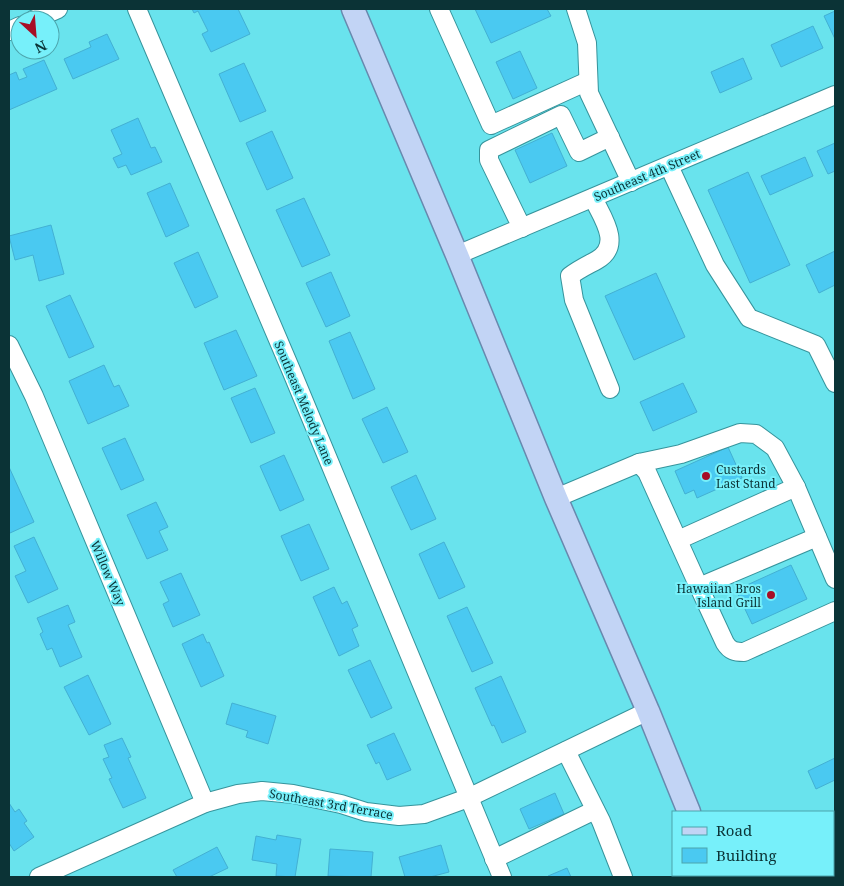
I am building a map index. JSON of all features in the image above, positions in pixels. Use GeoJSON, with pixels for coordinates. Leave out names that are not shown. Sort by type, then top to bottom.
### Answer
{"type":"FeatureCollection","features":[{"type":"Feature","properties":{"kind":"main road"},"geometry":{"type":"LineString","coordinates":[[353,9],[689,811]]}},
{"type":"Feature","properties":{"kind":"street","name":"Southeast Melody Lane"},"geometry":{"type":"LineString","coordinates":[[137,9],[291,370],[502,877]]}},
{"type":"Feature","properties":{"kind":"street"},"geometry":{"type":"LineString","coordinates":[[439,9],[491,125],[588,81]]}},
{"type":"Feature","properties":{"kind":"street"},"geometry":{"type":"LineString","coordinates":[[576,9],[587,43],[589,93],[631,182]]}},
{"type":"Feature","properties":{"kind":"street","name":"Southeast 4th Street"},"geometry":{"type":"LineString","coordinates":[[457,255],[835,95]]}},
{"type":"Feature","properties":{"kind":"street"},"geometry":{"type":"LineString","coordinates":[[522,228],[489,160],[489,150],[561,115],[579,152],[610,137]]}},
{"type":"Feature","properties":{"kind":"street"},"geometry":{"type":"LineString","coordinates":[[669,166],[715,265],[749,318],[816,345],[835,383]]}},
{"type":"Feature","properties":{"kind":"street"},"geometry":{"type":"LineString","coordinates":[[593,198],[610,236],[609,249],[599,259],[582,267],[570,276],[574,300],[610,389]]}},
{"type":"Feature","properties":{"kind":"street","name":"Willow Way"},"geometry":{"type":"LineString","coordinates":[[9,345],[34,396],[205,803]]}},
{"type":"Feature","properties":{"kind":"street"},"geometry":{"type":"LineString","coordinates":[[556,498],[639,463],[681,454],[740,433],[756,434],[775,448],[796,487],[835,579]]}},
{"type":"Feature","properties":{"kind":"street"},"geometry":{"type":"LineString","coordinates":[[639,463],[646,472],[724,643],[729,649],[736,652],[744,652],[835,611]]}},
{"type":"Feature","properties":{"kind":"street"},"geometry":{"type":"LineString","coordinates":[[678,540],[796,487]]}},
{"type":"Feature","properties":{"kind":"street"},"geometry":{"type":"LineString","coordinates":[[700,587],[818,537]]}},
{"type":"Feature","properties":{"kind":"street","name":"Southeast 3rd Terrace"},"geometry":{"type":"LineString","coordinates":[[40,877],[205,803],[238,794],[262,791],[293,794],[341,804],[366,812],[399,816],[424,814],[468,798],[648,711]]}},
{"type":"Feature","properties":{"kind":"street"},"geometry":{"type":"LineString","coordinates":[[566,750],[596,810],[623,877]]}},
{"type":"Feature","properties":{"kind":"street"},"geometry":{"type":"LineString","coordinates":[[494,859],[596,810]]}},
{"type":"Feature","properties":{"kind":"building"},"geometry":{"type":"Polygon","coordinates":[[[192,9],[238,9],[250,34],[211,52],[202,34],[208,31],[198,11],[194,13],[192,9]]]}},
{"type":"Feature","properties":{"kind":"building"},"geometry":{"type":"Polygon","coordinates":[[[475,9],[547,9],[551,16],[491,43],[475,9]]]}},
{"type":"Feature","properties":{"kind":"building"},"geometry":{"type":"Polygon","coordinates":[[[835,11],[835,39],[824,16],[835,11]]]}},
{"type":"Feature","properties":{"kind":"building"},"geometry":{"type":"Polygon","coordinates":[[[813,26],[823,48],[781,67],[771,45],[813,26]]]}},
{"type":"Feature","properties":{"kind":"building"},"geometry":{"type":"Polygon","coordinates":[[[107,34],[119,59],[73,79],[64,59],[91,47],[89,42],[107,34]]]}},
{"type":"Feature","properties":{"kind":"building"},"geometry":{"type":"Polygon","coordinates":[[[520,51],[537,88],[513,99],[496,62],[520,51]]]}},
{"type":"Feature","properties":{"kind":"building"},"geometry":{"type":"Polygon","coordinates":[[[743,58],[752,79],[720,93],[711,72],[743,58]]]}},
{"type":"Feature","properties":{"kind":"building"},"geometry":{"type":"Polygon","coordinates":[[[44,60],[57,89],[9,110],[9,75],[16,72],[19,80],[27,77],[23,69],[44,60]]]}},
{"type":"Feature","properties":{"kind":"building"},"geometry":{"type":"Polygon","coordinates":[[[244,63],[266,111],[240,122],[219,74],[244,63]]]}},
{"type":"Feature","properties":{"kind":"building"},"geometry":{"type":"Polygon","coordinates":[[[138,118],[151,148],[155,147],[162,162],[131,175],[126,165],[118,168],[113,158],[122,154],[111,130],[138,118]]]}},
{"type":"Feature","properties":{"kind":"building"},"geometry":{"type":"Polygon","coordinates":[[[272,131],[293,178],[267,190],[246,143],[272,131]]]}},
{"type":"Feature","properties":{"kind":"building"},"geometry":{"type":"Polygon","coordinates":[[[552,133],[567,166],[530,183],[515,150],[552,133]]]}},
{"type":"Feature","properties":{"kind":"building"},"geometry":{"type":"Polygon","coordinates":[[[835,143],[835,171],[828,174],[817,151],[835,143]]]}},
{"type":"Feature","properties":{"kind":"building"},"geometry":{"type":"Polygon","coordinates":[[[805,157],[813,176],[770,195],[761,176],[805,157]]]}},
{"type":"Feature","properties":{"kind":"building"},"geometry":{"type":"Polygon","coordinates":[[[748,172],[790,265],[750,283],[708,190],[748,172]]]}},
{"type":"Feature","properties":{"kind":"building"},"geometry":{"type":"Polygon","coordinates":[[[170,183],[189,226],[166,237],[147,193],[170,183]]]}},
{"type":"Feature","properties":{"kind":"building"},"geometry":{"type":"Polygon","coordinates":[[[304,198],[330,255],[302,267],[276,210],[304,198]]]}},
{"type":"Feature","properties":{"kind":"building"},"geometry":{"type":"Polygon","coordinates":[[[51,225],[64,274],[39,281],[33,255],[15,260],[9,236],[51,225]]]}},
{"type":"Feature","properties":{"kind":"building"},"geometry":{"type":"Polygon","coordinates":[[[835,251],[835,285],[819,293],[806,265],[835,251]]]}},
{"type":"Feature","properties":{"kind":"building"},"geometry":{"type":"Polygon","coordinates":[[[198,252],[218,297],[195,308],[174,263],[198,252]]]}},
{"type":"Feature","properties":{"kind":"building"},"geometry":{"type":"Polygon","coordinates":[[[331,272],[350,316],[326,327],[306,283],[331,272]]]}},
{"type":"Feature","properties":{"kind":"building"},"geometry":{"type":"Polygon","coordinates":[[[656,273],[685,337],[634,360],[605,296],[656,273]]]}},
{"type":"Feature","properties":{"kind":"building"},"geometry":{"type":"Polygon","coordinates":[[[70,295],[94,347],[69,358],[46,306],[70,295]]]}},
{"type":"Feature","properties":{"kind":"building"},"geometry":{"type":"Polygon","coordinates":[[[236,330],[257,376],[224,390],[204,343],[236,330]]]}},
{"type":"Feature","properties":{"kind":"building"},"geometry":{"type":"Polygon","coordinates":[[[350,332],[375,389],[353,399],[329,341],[350,332]]]}},
{"type":"Feature","properties":{"kind":"building"},"geometry":{"type":"Polygon","coordinates":[[[104,365],[114,387],[119,385],[129,406],[88,424],[69,381],[104,365]]]}},
{"type":"Feature","properties":{"kind":"building"},"geometry":{"type":"Polygon","coordinates":[[[683,383],[697,412],[653,431],[640,402],[683,383]]]}},
{"type":"Feature","properties":{"kind":"building"},"geometry":{"type":"Polygon","coordinates":[[[255,388],[275,433],[251,443],[231,398],[255,388]]]}},
{"type":"Feature","properties":{"kind":"building"},"geometry":{"type":"Polygon","coordinates":[[[387,407],[408,452],[383,463],[362,419],[387,407]]]}},
{"type":"Feature","properties":{"kind":"building"},"geometry":{"type":"Polygon","coordinates":[[[125,438],[144,480],[121,490],[102,448],[125,438]]]}},
{"type":"Feature","properties":{"kind":"building"},"geometry":{"type":"Polygon","coordinates":[[[728,447],[742,478],[697,498],[694,490],[685,494],[675,471],[728,447]]]}},
{"type":"Feature","properties":{"kind":"building"},"geometry":{"type":"Polygon","coordinates":[[[284,455],[304,500],[280,511],[260,466],[284,455]]]}},
{"type":"Feature","properties":{"kind":"building"},"geometry":{"type":"Polygon","coordinates":[[[9,467],[34,522],[10,533],[9,531],[9,467]]]}},
{"type":"Feature","properties":{"kind":"building"},"geometry":{"type":"Polygon","coordinates":[[[416,475],[436,519],[411,530],[391,487],[416,475]]]}},
{"type":"Feature","properties":{"kind":"building"},"geometry":{"type":"Polygon","coordinates":[[[156,502],[168,527],[159,531],[168,550],[147,559],[127,515],[156,502]]]}},
{"type":"Feature","properties":{"kind":"building"},"geometry":{"type":"Polygon","coordinates":[[[309,524],[329,569],[301,581],[281,536],[309,524]]]}},
{"type":"Feature","properties":{"kind":"building"},"geometry":{"type":"Polygon","coordinates":[[[34,537],[58,589],[28,603],[15,576],[26,571],[14,546],[34,537]]]}},
{"type":"Feature","properties":{"kind":"building"},"geometry":{"type":"Polygon","coordinates":[[[444,542],[465,587],[439,599],[419,554],[444,542]]]}},
{"type":"Feature","properties":{"kind":"building","name":"Hawaiian Bros Island Grill"},"geometry":{"type":"Polygon","coordinates":[[[791,565],[807,599],[752,624],[736,590],[791,565]]]}},
{"type":"Feature","properties":{"kind":"building"},"geometry":{"type":"Polygon","coordinates":[[[181,573],[200,615],[173,627],[163,604],[169,601],[160,582],[181,573]]]}},
{"type":"Feature","properties":{"kind":"building"},"geometry":{"type":"Polygon","coordinates":[[[334,587],[342,604],[347,601],[358,626],[352,629],[359,646],[339,656],[313,597],[334,587]]]}},
{"type":"Feature","properties":{"kind":"building"},"geometry":{"type":"Polygon","coordinates":[[[68,605],[75,622],[68,625],[82,657],[60,667],[52,648],[47,650],[40,634],[43,632],[37,618],[68,605]]]}},
{"type":"Feature","properties":{"kind":"building"},"geometry":{"type":"Polygon","coordinates":[[[467,607],[493,663],[472,672],[447,616],[467,607]]]}},
{"type":"Feature","properties":{"kind":"building"},"geometry":{"type":"Polygon","coordinates":[[[203,634],[207,643],[209,642],[224,676],[201,687],[182,644],[203,634]]]}},
{"type":"Feature","properties":{"kind":"building"},"geometry":{"type":"Polygon","coordinates":[[[370,660],[392,708],[371,718],[348,670],[370,660]]]}},
{"type":"Feature","properties":{"kind":"building"},"geometry":{"type":"Polygon","coordinates":[[[88,675],[111,724],[89,735],[64,687],[88,675]]]}},
{"type":"Feature","properties":{"kind":"building"},"geometry":{"type":"Polygon","coordinates":[[[501,676],[526,732],[502,743],[475,688],[501,676]]]}},
{"type":"Feature","properties":{"kind":"building"},"geometry":{"type":"Polygon","coordinates":[[[232,703],[276,716],[268,744],[246,737],[248,731],[226,724],[232,703]]]}},
{"type":"Feature","properties":{"kind":"building"},"geometry":{"type":"Polygon","coordinates":[[[394,733],[411,770],[387,780],[379,762],[376,764],[367,745],[394,733]]]}},
{"type":"Feature","properties":{"kind":"building"},"geometry":{"type":"Polygon","coordinates":[[[122,738],[131,757],[128,758],[146,798],[123,808],[109,779],[112,778],[103,759],[109,757],[104,745],[122,738]]]}},
{"type":"Feature","properties":{"kind":"building"},"geometry":{"type":"Polygon","coordinates":[[[835,758],[835,780],[816,789],[808,771],[835,758]]]}},
{"type":"Feature","properties":{"kind":"building"},"geometry":{"type":"Polygon","coordinates":[[[555,793],[564,814],[529,829],[520,809],[555,793]]]}},
{"type":"Feature","properties":{"kind":"building"},"geometry":{"type":"Polygon","coordinates":[[[9,803],[15,812],[19,809],[27,821],[24,823],[34,837],[14,851],[9,843],[9,803]]]}},
{"type":"Feature","properties":{"kind":"building"},"geometry":{"type":"Polygon","coordinates":[[[277,835],[301,839],[295,877],[276,876],[277,864],[252,860],[256,836],[276,840],[277,835]]]}},
{"type":"Feature","properties":{"kind":"building"},"geometry":{"type":"Polygon","coordinates":[[[441,845],[449,872],[430,877],[405,877],[399,857],[441,845]]]}},
{"type":"Feature","properties":{"kind":"building"},"geometry":{"type":"Polygon","coordinates":[[[217,847],[228,868],[209,877],[177,877],[173,870],[217,847]]]}},
{"type":"Feature","properties":{"kind":"building"},"geometry":{"type":"Polygon","coordinates":[[[330,849],[373,852],[371,877],[328,876],[330,849]]]}},
{"type":"Feature","properties":{"kind":"building"},"geometry":{"type":"Polygon","coordinates":[[[567,868],[571,877],[548,877],[548,876],[567,868]]]}},
{"type":"Feature","properties":{"kind":"building"},"geometry":{"type":"Polygon","coordinates":[[[798,876],[824,877],[798,877],[798,876]]]}},
{"type":"Feature","properties":{"kind":"place","name":"Custards Last Stand"},"geometry":{"type":"Point","coordinates":[706,476]}},
{"type":"Feature","properties":{"kind":"place","name":"Hawaiian Bros Island Grill"},"geometry":{"type":"Point","coordinates":[771,595]}}]}
